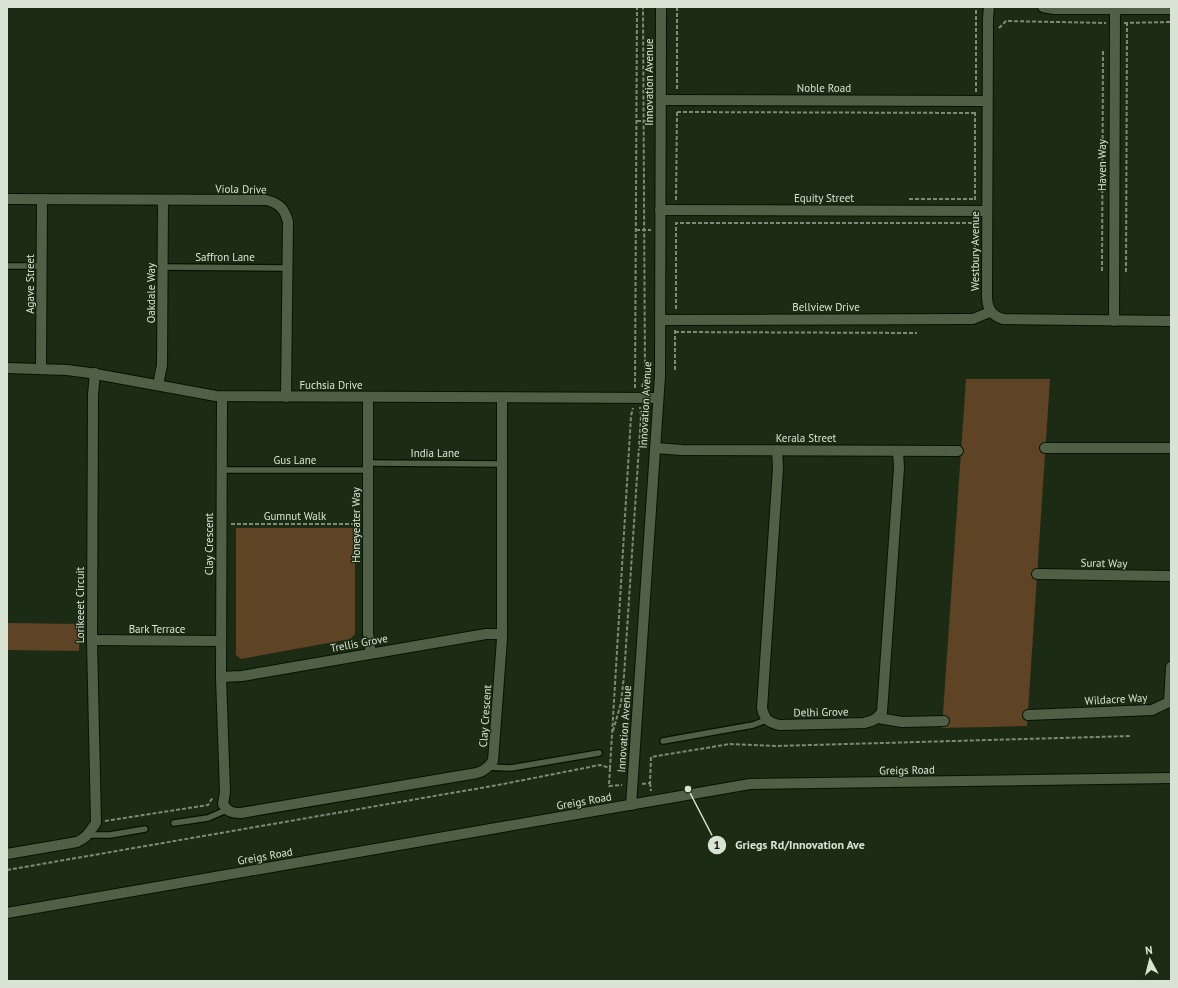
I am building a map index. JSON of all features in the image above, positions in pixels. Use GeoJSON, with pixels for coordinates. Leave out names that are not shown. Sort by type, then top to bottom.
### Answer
{"type":"FeatureCollection","features":[{"type":"Feature","properties":{"kind":"street","name":"Innovation Avenue"},"geometry":{"type":"LineString","coordinates":[[631,805],[660,376],[661,7]]}},
{"type":"Feature","properties":{"kind":"street","name":"Westbury Avenue"},"geometry":{"type":"LineString","coordinates":[[989,7],[987,101],[987,302],[990,312]]}},
{"type":"Feature","properties":{"kind":"street"},"geometry":{"type":"LineString","coordinates":[[1043,7],[1054,9],[1171,9]]}},
{"type":"Feature","properties":{"kind":"street","name":"Haven Way"},"geometry":{"type":"LineString","coordinates":[[1114,321],[1115,9]]}},
{"type":"Feature","properties":{"kind":"street","name":"Noble Road"},"geometry":{"type":"LineString","coordinates":[[661,100],[987,101]]}},
{"type":"Feature","properties":{"kind":"street","name":"Viola Drive"},"geometry":{"type":"LineString","coordinates":[[7,199],[266,200],[282,206],[288,222],[286,397]]}},
{"type":"Feature","properties":{"kind":"street","name":"Agave Street"},"geometry":{"type":"LineString","coordinates":[[42,199],[42,369]]}},
{"type":"Feature","properties":{"kind":"street","name":"Oakdale Way"},"geometry":{"type":"LineString","coordinates":[[158,385],[162,365],[163,200]]}},
{"type":"Feature","properties":{"kind":"street","name":"Equity Street"},"geometry":{"type":"LineString","coordinates":[[660,210],[987,210]]}},
{"type":"Feature","properties":{"kind":"street"},"geometry":{"type":"LineString","coordinates":[[990,312],[1003,319],[1171,321]]}},
{"type":"Feature","properties":{"kind":"street","name":"Bellview Drive"},"geometry":{"type":"LineString","coordinates":[[660,320],[973,319],[990,312]]}},
{"type":"Feature","properties":{"kind":"street","name":"Fuchsia Drive"},"geometry":{"type":"LineString","coordinates":[[7,368],[67,370],[222,397],[658,398]]}},
{"type":"Feature","properties":{"kind":"street","name":"Lorikeeet Circuit"},"geometry":{"type":"LineString","coordinates":[[95,374],[93,395],[92,640],[96,823]]}},
{"type":"Feature","properties":{"kind":"street","name":"Clay Crescent"},"geometry":{"type":"LineString","coordinates":[[222,397],[221,677],[225,792],[223,804],[226,810]]}},
{"type":"Feature","properties":{"kind":"street","name":"Honeyeater Way"},"geometry":{"type":"LineString","coordinates":[[368,397],[368,633],[371,653]]}},
{"type":"Feature","properties":{"kind":"street","name":"Clay Crescent"},"geometry":{"type":"LineString","coordinates":[[489,767],[493,761],[494,754],[502,634],[502,398]]}},
{"type":"Feature","properties":{"kind":"street","name":"Kerala Street"},"geometry":{"type":"LineString","coordinates":[[655,448],[682,450],[958,451]]}},
{"type":"Feature","properties":{"kind":"street"},"geometry":{"type":"LineString","coordinates":[[1046,448],[1171,448]]}},
{"type":"Feature","properties":{"kind":"street"},"geometry":{"type":"LineString","coordinates":[[766,720],[763,716],[762,708],[777,483],[777,450]]}},
{"type":"Feature","properties":{"kind":"street"},"geometry":{"type":"LineString","coordinates":[[898,451],[899,468],[883,703],[882,712],[878,718],[902,722],[944,721]]}},
{"type":"Feature","properties":{"kind":"street","name":"Surat Way"},"geometry":{"type":"LineString","coordinates":[[1037,574],[1171,576]]}},
{"type":"Feature","properties":{"kind":"street","name":"Trellis Grove"},"geometry":{"type":"LineString","coordinates":[[221,677],[242,676],[486,634],[502,634]]}},
{"type":"Feature","properties":{"kind":"street","name":"Bark Terrace"},"geometry":{"type":"LineString","coordinates":[[92,640],[221,641]]}},
{"type":"Feature","properties":{"kind":"street","name":"Wildacre Way"},"geometry":{"type":"LineString","coordinates":[[1028,715],[1152,710],[1169,702],[1171,667]]}},
{"type":"Feature","properties":{"kind":"street","name":"Delhi Grove"},"geometry":{"type":"LineString","coordinates":[[766,720],[773,724],[795,725],[864,723],[872,722],[878,718]]}},
{"type":"Feature","properties":{"kind":"street"},"geometry":{"type":"LineString","coordinates":[[226,810],[241,814],[477,773],[489,767]]}},
{"type":"Feature","properties":{"kind":"street","name":"Greigs Road"},"geometry":{"type":"LineString","coordinates":[[7,913],[750,784],[1171,778]]}},
{"type":"Feature","properties":{"kind":"street"},"geometry":{"type":"LineString","coordinates":[[7,854],[77,842],[84,839],[88,835],[96,823]]}},
{"type":"Feature","properties":{"kind":"lane"},"geometry":{"type":"LineString","coordinates":[[7,266],[42,266]]}},
{"type":"Feature","properties":{"kind":"lane","name":"Saffron Lane"},"geometry":{"type":"LineString","coordinates":[[163,267],[287,268]]}},
{"type":"Feature","properties":{"kind":"lane","name":"India Lane"},"geometry":{"type":"LineString","coordinates":[[368,467],[502,464]]}},
{"type":"Feature","properties":{"kind":"lane","name":"Gus Lane"},"geometry":{"type":"LineString","coordinates":[[222,470],[368,467]]}},
{"type":"Feature","properties":{"kind":"lane"},"geometry":{"type":"LineString","coordinates":[[663,741],[753,725],[766,720]]}},
{"type":"Feature","properties":{"kind":"lane"},"geometry":{"type":"LineString","coordinates":[[489,767],[511,768],[599,753]]}},
{"type":"Feature","properties":{"kind":"lane"},"geometry":{"type":"LineString","coordinates":[[174,823],[208,818],[226,810]]}},
{"type":"Feature","properties":{"kind":"lane"},"geometry":{"type":"LineString","coordinates":[[88,835],[110,835],[145,829]]}},
{"type":"Feature","properties":{"kind":"path"},"geometry":{"type":"LineString","coordinates":[[611,738],[621,703],[624,676],[641,416],[637,398],[637,7]]}},
{"type":"Feature","properties":{"kind":"path"},"geometry":{"type":"LineString","coordinates":[[643,7],[645,382],[637,398],[631,416],[609,786],[650,783],[651,757],[730,744],[776,746],[1131,736]]}},
{"type":"Feature","properties":{"kind":"path"},"geometry":{"type":"LineString","coordinates":[[675,372],[677,7]]}},
{"type":"Feature","properties":{"kind":"path"},"geometry":{"type":"LineString","coordinates":[[975,279],[976,7]]}},
{"type":"Feature","properties":{"kind":"path"},"geometry":{"type":"LineString","coordinates":[[999,34],[999,28],[1006,21],[1103,23],[1171,22]]}},
{"type":"Feature","properties":{"kind":"path"},"geometry":{"type":"LineString","coordinates":[[1103,23],[1103,30]]}},
{"type":"Feature","properties":{"kind":"path"},"geometry":{"type":"LineString","coordinates":[[1126,272],[1127,23]]}},
{"type":"Feature","properties":{"kind":"path"},"geometry":{"type":"LineString","coordinates":[[1102,271],[1103,46]]}},
{"type":"Feature","properties":{"kind":"path"},"geometry":{"type":"LineString","coordinates":[[677,112],[975,113]]}},
{"type":"Feature","properties":{"kind":"path"},"geometry":{"type":"LineString","coordinates":[[676,223],[975,223]]}},
{"type":"Feature","properties":{"kind":"path"},"geometry":{"type":"LineString","coordinates":[[675,332],[917,333]]}},
{"type":"Feature","properties":{"kind":"path","name":"Gumnut Walk"},"geometry":{"type":"LineString","coordinates":[[221,524],[368,524]]}},
{"type":"Feature","properties":{"kind":"path"},"geometry":{"type":"LineString","coordinates":[[7,870],[600,766],[610,768]]}},
{"type":"Feature","properties":{"kind":"path"},"geometry":{"type":"LineString","coordinates":[[96,823],[208,805],[213,798],[213,793],[225,792]]}},
{"type":"Feature","properties":{"kind":"shaded area"},"geometry":{"type":"Polygon","coordinates":[[[966,379],[1050,379],[1027,726],[942,728],[966,379]]]}},
{"type":"Feature","properties":{"kind":"shaded area"},"geometry":{"type":"Polygon","coordinates":[[[236,528],[355,528],[355,634],[350,639],[241,659],[236,655],[236,528]]]}},
{"type":"Feature","properties":{"kind":"shaded area"},"geometry":{"type":"Polygon","coordinates":[[[7,623],[80,624],[79,651],[7,650],[7,623]]]}},
{"type":"Feature","properties":{"kind":"place","name":"Griegs Rd/Innovation Ave"},"geometry":{"type":"Point","coordinates":[688,789]}}]}
